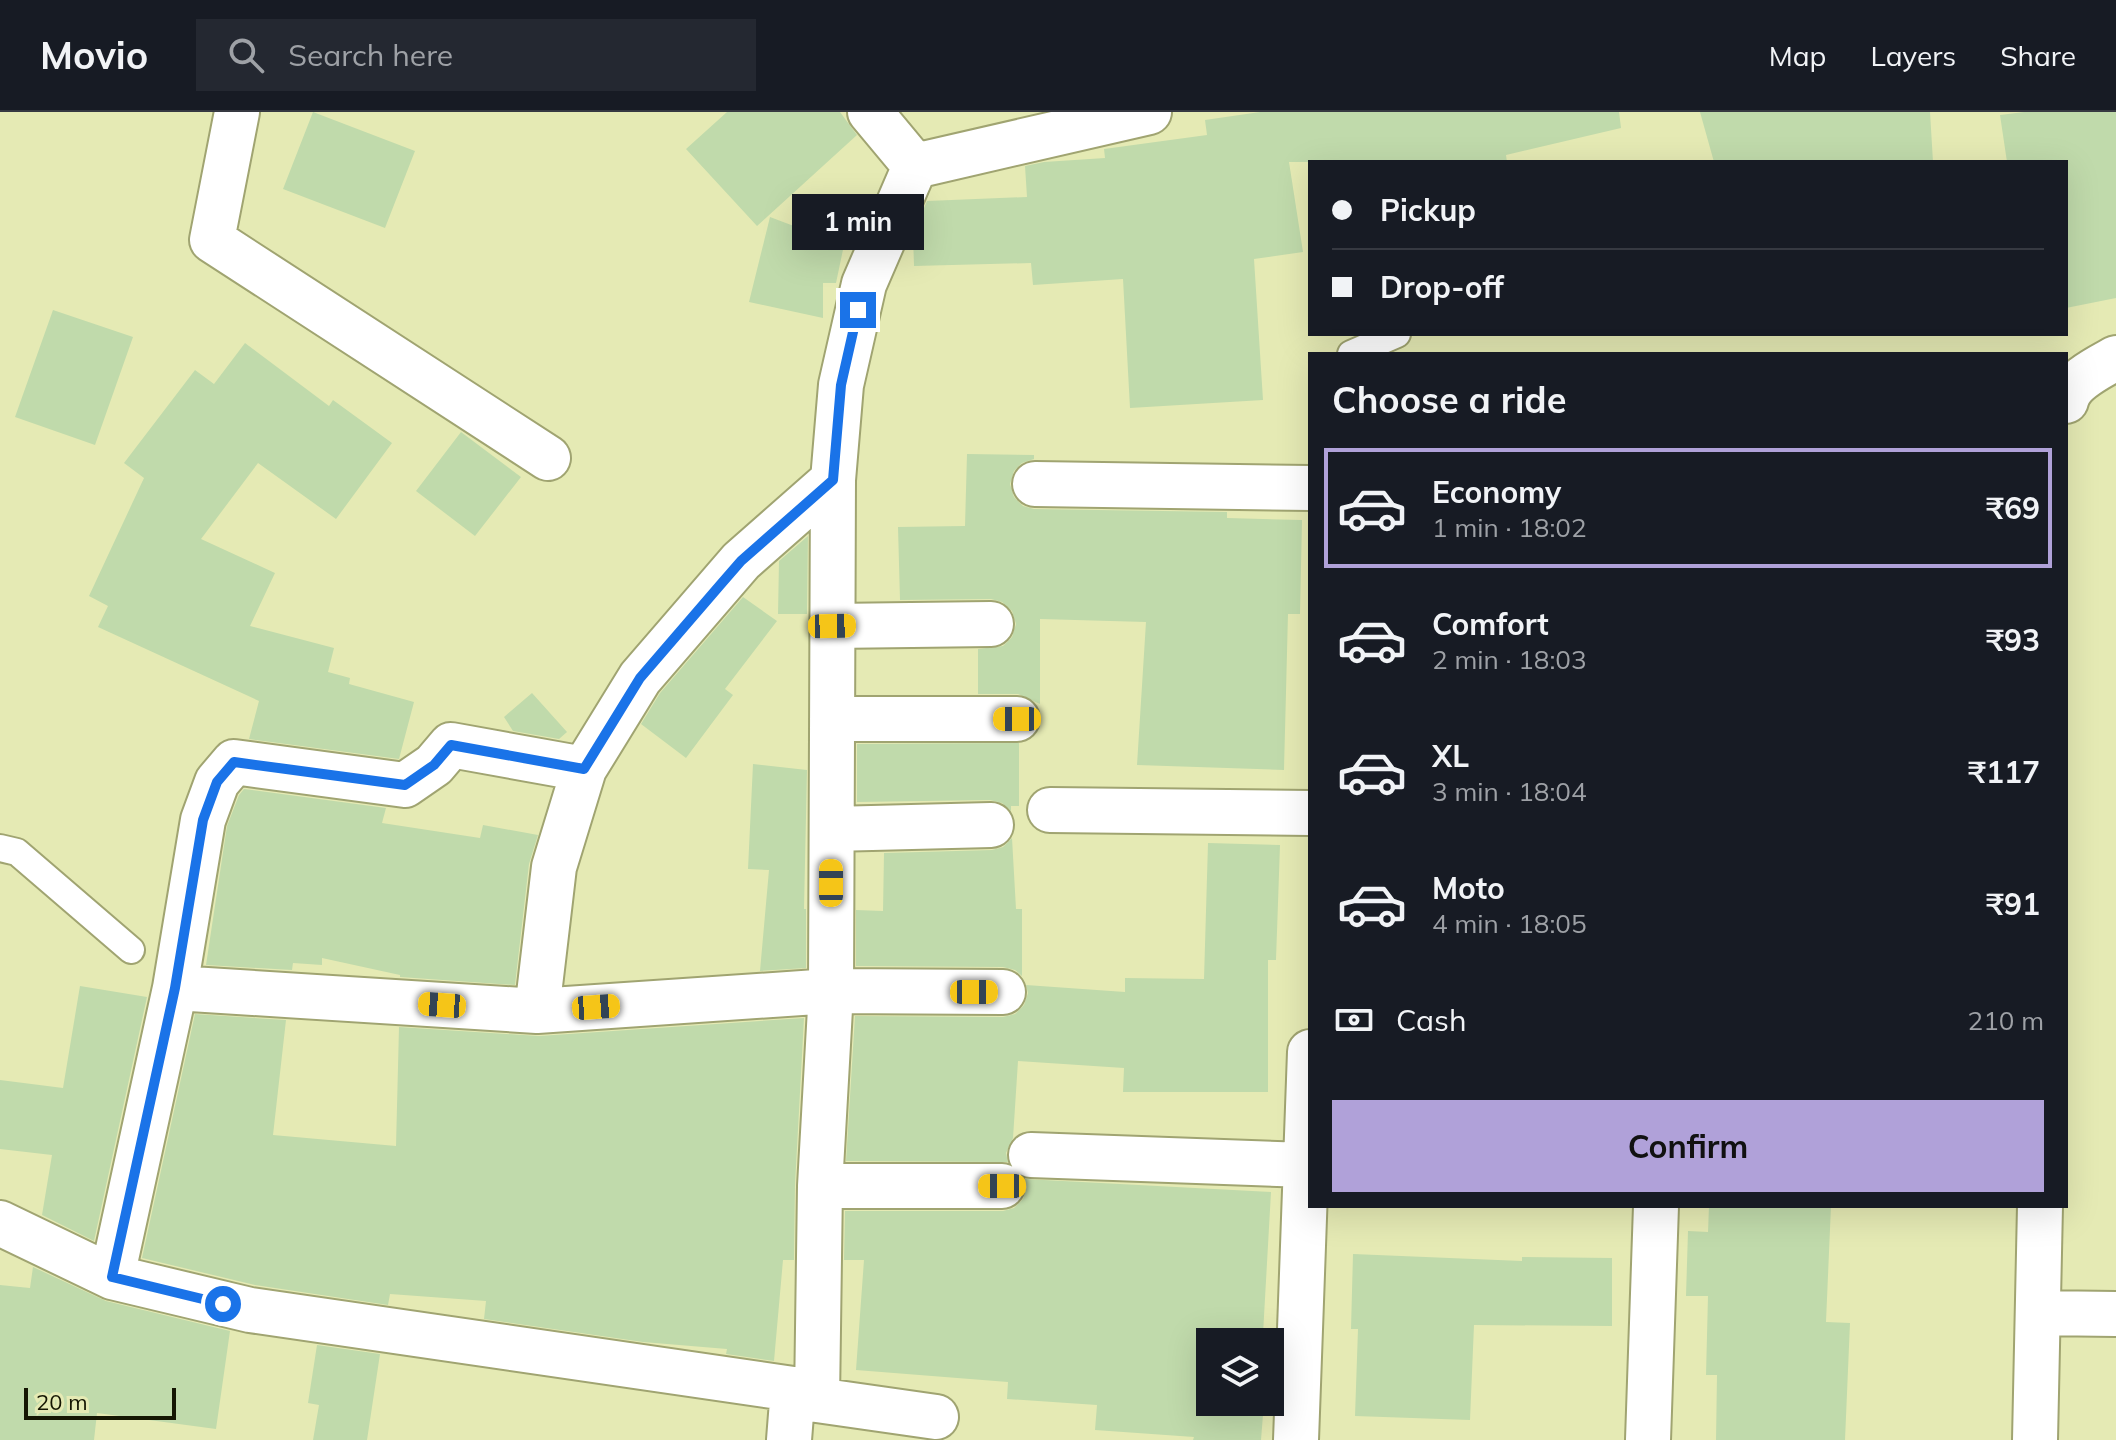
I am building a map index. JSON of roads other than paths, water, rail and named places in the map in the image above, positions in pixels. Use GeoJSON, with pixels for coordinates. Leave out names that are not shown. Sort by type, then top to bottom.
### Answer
{"type":"FeatureCollection","features":[{"type":"Feature","properties":{"kind":"street"},"geometry":{"type":"LineString","coordinates":[[237,112],[212,240],[548,458]]}},
{"type":"Feature","properties":{"kind":"street"},"geometry":{"type":"LineString","coordinates":[[870,112],[915,166]]}},
{"type":"Feature","properties":{"kind":"street"},"geometry":{"type":"LineString","coordinates":[[915,166],[1149,112]]}},
{"type":"Feature","properties":{"kind":"street"},"geometry":{"type":"LineString","coordinates":[[789,1440],[805,1394],[831,991],[833,480],[841,385],[864,284],[915,166]]}},
{"type":"Feature","properties":{"kind":"street"},"geometry":{"type":"LineString","coordinates":[[2068,393],[2095,370],[2116,358]]}},
{"type":"Feature","properties":{"kind":"street"},"geometry":{"type":"LineString","coordinates":[[537,1011],[554,867],[584,769],[640,678],[741,561],[833,480]]}},
{"type":"Feature","properties":{"kind":"street"},"geometry":{"type":"LineString","coordinates":[[1035,484],[1308,488]]}},
{"type":"Feature","properties":{"kind":"street"},"geometry":{"type":"LineString","coordinates":[[832,626],[991,624]]}},
{"type":"Feature","properties":{"kind":"street"},"geometry":{"type":"LineString","coordinates":[[832,719],[1017,719]]}},
{"type":"Feature","properties":{"kind":"street"},"geometry":{"type":"LineString","coordinates":[[112,1277],[175,988],[203,820],[217,782],[234,762],[405,785],[434,765],[451,745],[584,769]]}},
{"type":"Feature","properties":{"kind":"street"},"geometry":{"type":"LineString","coordinates":[[1050,810],[1308,813]]}},
{"type":"Feature","properties":{"kind":"street"},"geometry":{"type":"LineString","coordinates":[[832,829],[991,825]]}},
{"type":"Feature","properties":{"kind":"street"},"geometry":{"type":"LineString","coordinates":[[175,988],[537,1011],[831,991],[1003,992]]}},
{"type":"Feature","properties":{"kind":"street"},"geometry":{"type":"LineString","coordinates":[[1296,1440],[1308,1108]]}},
{"type":"Feature","properties":{"kind":"street"},"geometry":{"type":"LineString","coordinates":[[1031,1155],[1306,1165]]}},
{"type":"Feature","properties":{"kind":"street"},"geometry":{"type":"LineString","coordinates":[[820,1186],[1002,1186]]}},
{"type":"Feature","properties":{"kind":"street"},"geometry":{"type":"LineString","coordinates":[[1648,1440],[1656,1208]]}},
{"type":"Feature","properties":{"kind":"street"},"geometry":{"type":"LineString","coordinates":[[2035,1440],[2040,1208]]}},
{"type":"Feature","properties":{"kind":"street"},"geometry":{"type":"LineString","coordinates":[[0,1223],[112,1277],[250,1310],[805,1394],[936,1417]]}},
{"type":"Feature","properties":{"kind":"street"},"geometry":{"type":"LineString","coordinates":[[2039,1313],[2116,1314]]}},
{"type":"Feature","properties":{"kind":"lane"},"geometry":{"type":"LineString","coordinates":[[1356,352],[1392,336]]}},
{"type":"Feature","properties":{"kind":"lane"},"geometry":{"type":"LineString","coordinates":[[0,848],[17,852],[131,950]]}}]}
